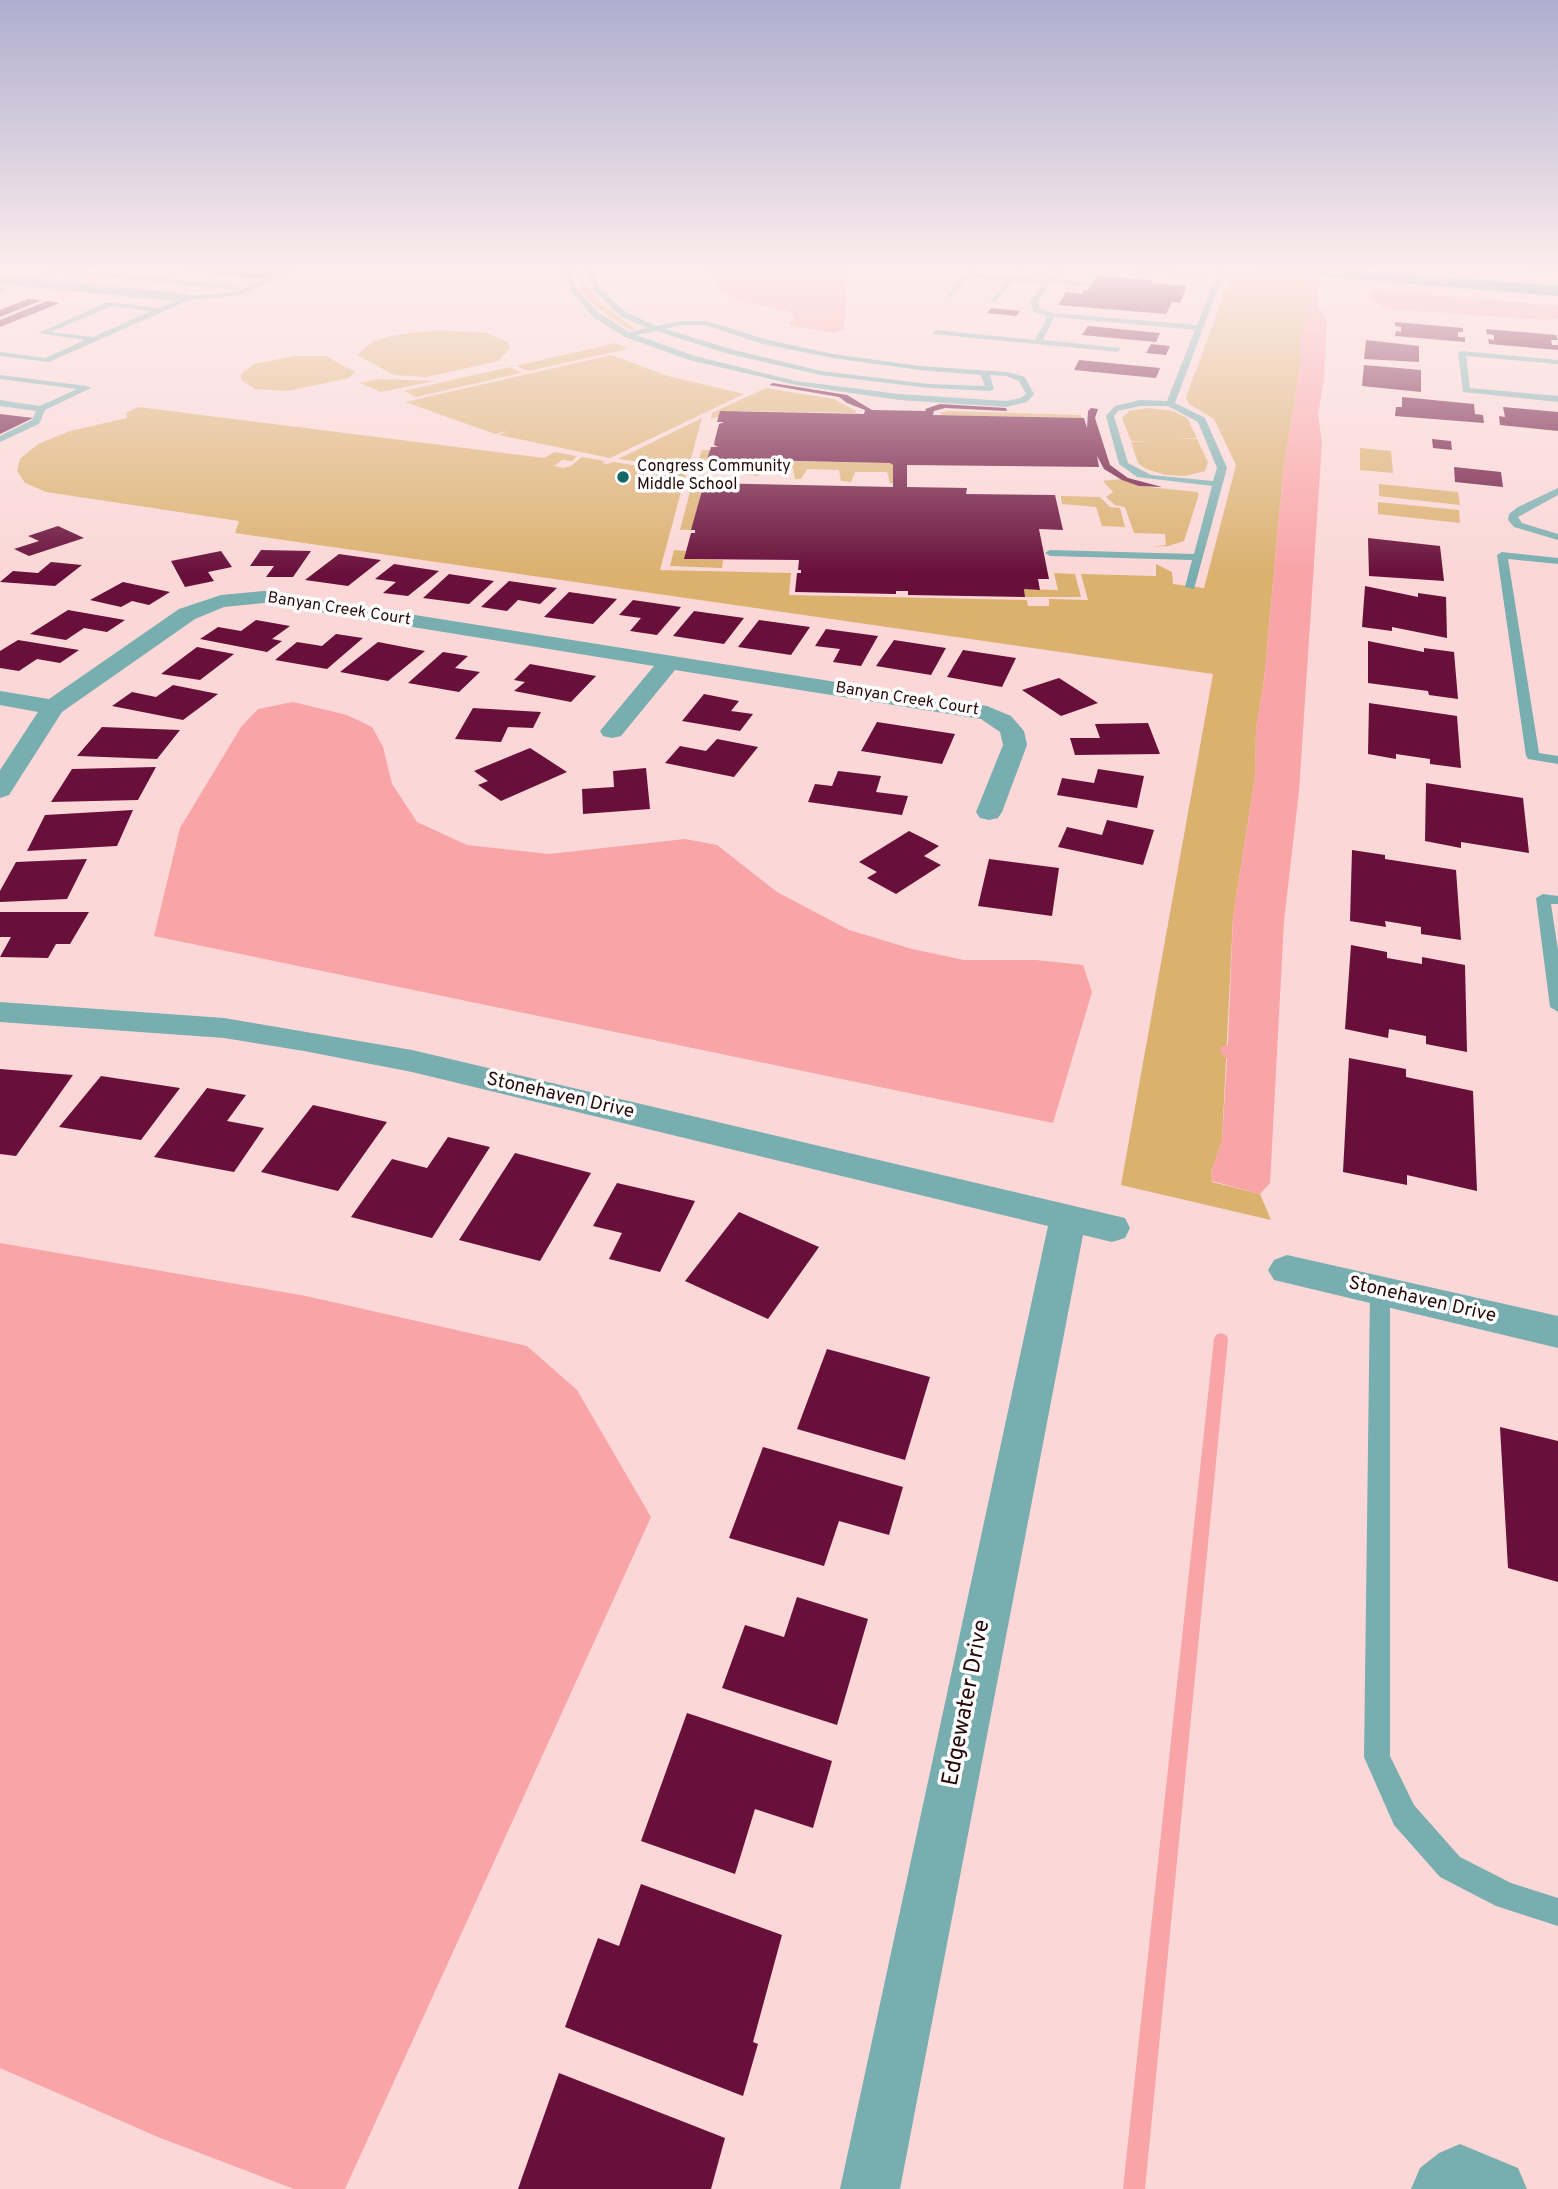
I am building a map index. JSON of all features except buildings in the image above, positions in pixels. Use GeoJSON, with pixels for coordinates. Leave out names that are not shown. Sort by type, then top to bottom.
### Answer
{"type":"FeatureCollection","features":[{"type":"Feature","properties":{"kind":"street","name":"Banyan Creek Court"},"geometry":{"type":"LineString","coordinates":[[0,790],[52,707],[187,614],[204,606],[243,598],[264,597],[967,708],[1003,721],[1012,731],[1015,745],[989,812]]}},
{"type":"Feature","properties":{"kind":"street"},"geometry":{"type":"LineString","coordinates":[[612,731],[669,662]]}},
{"type":"Feature","properties":{"kind":"street"},"geometry":{"type":"LineString","coordinates":[[0,698],[52,707]]}},
{"type":"Feature","properties":{"kind":"street","name":"Stonehaven Drive"},"geometry":{"type":"LineString","coordinates":[[0,1012],[195,1025],[304,1040],[412,1061],[1090,1223]]}},
{"type":"Feature","properties":{"kind":"street","name":"Edgewater Drive"},"geometry":{"type":"LineString","coordinates":[[870,2189],[1090,1223]]}},
{"type":"Feature","properties":{"kind":"street","name":"Stonehaven Drive"},"geometry":{"type":"LineString","coordinates":[[1287,1270],[1558,1332]]}},
{"type":"Feature","properties":{"kind":"street"},"geometry":{"type":"LineString","coordinates":[[1441,2189],[1460,2174],[1497,2189]]}},
{"type":"Feature","properties":{"kind":"lane"},"geometry":{"type":"LineString","coordinates":[[738,369],[796,383],[899,397],[1016,403],[1030,394],[1022,379],[1007,374],[934,369]]}},
{"type":"Feature","properties":{"kind":"lane"},"geometry":{"type":"LineString","coordinates":[[809,369],[929,386],[990,388],[985,373]]}},
{"type":"Feature","properties":{"kind":"lane"},"geometry":{"type":"LineString","coordinates":[[1170,404],[1184,369]]}},
{"type":"Feature","properties":{"kind":"lane"},"geometry":{"type":"LineString","coordinates":[[1464,369],[1466,390],[1558,399]]}},
{"type":"Feature","properties":{"kind":"lane"},"geometry":{"type":"LineString","coordinates":[[0,377],[87,388],[41,409],[0,402]]}},
{"type":"Feature","properties":{"kind":"lane"},"geometry":{"type":"LineString","coordinates":[[20,391],[41,382]]}},
{"type":"Feature","properties":{"kind":"lane"},"geometry":{"type":"LineString","coordinates":[[0,402],[10,396]]}},
{"type":"Feature","properties":{"kind":"lane"},"geometry":{"type":"LineString","coordinates":[[1190,587],[1222,468],[1202,420],[1170,404],[1128,405],[1112,412],[1110,416],[1125,464],[1140,475],[1217,484]]}},
{"type":"Feature","properties":{"kind":"lane"},"geometry":{"type":"LineString","coordinates":[[0,439],[36,422],[41,409]]}},
{"type":"Feature","properties":{"kind":"lane"},"geometry":{"type":"LineString","coordinates":[[1558,491],[1521,509],[1513,516],[1518,525],[1558,537]]}},
{"type":"Feature","properties":{"kind":"lane"},"geometry":{"type":"LineString","coordinates":[[1050,553],[1198,557]]}},
{"type":"Feature","properties":{"kind":"lane"},"geometry":{"type":"LineString","coordinates":[[1558,561],[1502,555],[1533,756],[1558,760]]}},
{"type":"Feature","properties":{"kind":"lane"},"geometry":{"type":"LineString","coordinates":[[1558,900],[1543,898],[1558,1007]]}},
{"type":"Feature","properties":{"kind":"lane"},"geometry":{"type":"LineString","coordinates":[[1380,1291],[1377,1757],[1404,1815],[1450,1867],[1506,1896],[1558,1912]]}},
{"type":"Feature","properties":{"kind":"shaded area"},"geometry":{"type":"Polygon","coordinates":[[[247,369],[350,369],[355,372],[349,378],[287,391],[255,389],[241,380],[241,374],[247,369]]]}},
{"type":"Feature","properties":{"kind":"shaded area"},"geometry":{"type":"Polygon","coordinates":[[[383,369],[462,369],[427,377],[394,375],[383,369]]]}},
{"type":"Feature","properties":{"kind":"shaded area"},"geometry":{"type":"Polygon","coordinates":[[[500,369],[514,369],[521,373],[416,397],[404,391],[500,369]]]}},
{"type":"Feature","properties":{"kind":"shaded area"},"geometry":{"type":"Polygon","coordinates":[[[549,369],[649,369],[744,394],[610,458],[499,435],[508,431],[495,434],[405,402],[549,369]]]}},
{"type":"Feature","properties":{"kind":"shaded area"},"geometry":{"type":"Polygon","coordinates":[[[1300,369],[1283,474],[1264,681],[1256,730],[1255,777],[1233,918],[1222,1141],[1211,1173],[1212,1182],[1260,1194],[1271,1220],[1121,1185],[1213,674],[235,533],[239,521],[46,492],[25,483],[17,471],[20,459],[38,444],[70,431],[127,418],[126,413],[138,407],[544,458],[555,452],[577,456],[572,461],[562,460],[554,466],[563,468],[571,466],[582,457],[605,461],[602,463],[607,464],[613,462],[686,473],[660,570],[791,573],[789,595],[1027,600],[1028,606],[1049,606],[1049,599],[1088,600],[1081,574],[1156,576],[1156,564],[1172,572],[1173,584],[1204,588],[1236,465],[1214,419],[1189,404],[1186,398],[1195,372],[1198,372],[1196,371],[1300,369]]]}},
{"type":"Feature","properties":{"kind":"shaded area"},"geometry":{"type":"Polygon","coordinates":[[[1300,369],[1325,369],[1318,415],[1322,442],[1299,791],[1284,921],[1270,1183],[1260,1194],[1212,1181],[1211,1173],[1222,1141],[1227,1059],[1221,1053],[1220,1047],[1228,1045],[1233,918],[1255,777],[1256,730],[1264,681],[1283,474],[1300,369]]]}},
{"type":"Feature","properties":{"kind":"shaded area"},"geometry":{"type":"Polygon","coordinates":[[[378,379],[434,381],[381,392],[360,383],[378,379]]]}},
{"type":"Feature","properties":{"kind":"shaded area"},"geometry":{"type":"Polygon","coordinates":[[[766,388],[834,399],[856,413],[739,411],[711,419],[712,413],[766,388]]]}},
{"type":"Feature","properties":{"kind":"shaded area"},"geometry":{"type":"Polygon","coordinates":[[[1149,408],[1173,411],[1187,418],[1197,438],[1175,438],[1197,439],[1208,462],[1205,471],[1185,476],[1166,475],[1146,469],[1138,463],[1131,442],[1152,442],[1131,441],[1122,418],[1129,411],[1149,408]]]}},
{"type":"Feature","properties":{"kind":"shaded area"},"geometry":{"type":"Polygon","coordinates":[[[948,411],[1081,415],[1082,418],[940,413],[948,411]]]}},
{"type":"Feature","properties":{"kind":"shaded area"},"geometry":{"type":"Polygon","coordinates":[[[702,418],[688,469],[618,459],[702,418]]]}},
{"type":"Feature","properties":{"kind":"shaded area"},"geometry":{"type":"Polygon","coordinates":[[[1360,448],[1391,451],[1393,473],[1360,470],[1360,448]]]}},
{"type":"Feature","properties":{"kind":"shaded area"},"geometry":{"type":"Polygon","coordinates":[[[702,450],[710,450],[708,458],[727,460],[890,463],[893,465],[893,483],[890,483],[887,472],[855,472],[851,482],[841,481],[839,470],[807,469],[801,479],[795,479],[793,468],[761,466],[759,476],[695,469],[702,450]]]}},
{"type":"Feature","properties":{"kind":"shaded area"},"geometry":{"type":"Polygon","coordinates":[[[1121,479],[1139,486],[1197,492],[1199,494],[1184,541],[1168,546],[1151,547],[1166,545],[1165,534],[1134,533],[1125,507],[1115,505],[1106,497],[1113,492],[1103,481],[1121,479]]]}},
{"type":"Feature","properties":{"kind":"shaded area"},"geometry":{"type":"Polygon","coordinates":[[[1379,484],[1458,492],[1460,505],[1379,496],[1379,484]]]}},
{"type":"Feature","properties":{"kind":"shaded area"},"geometry":{"type":"Polygon","coordinates":[[[691,488],[702,488],[692,530],[680,530],[691,488]]]}},
{"type":"Feature","properties":{"kind":"shaded area"},"geometry":{"type":"Polygon","coordinates":[[[1061,496],[1100,497],[1110,507],[1120,508],[1125,527],[1102,526],[1096,507],[1062,504],[1061,496]]]}},
{"type":"Feature","properties":{"kind":"shaded area"},"geometry":{"type":"Polygon","coordinates":[[[1378,502],[1459,510],[1460,523],[1378,514],[1378,502]]]}},
{"type":"Feature","properties":{"kind":"shaded area"},"geometry":{"type":"Polygon","coordinates":[[[674,550],[686,551],[685,559],[723,560],[722,568],[670,566],[674,550]]]}},
{"type":"Feature","properties":{"kind":"shaded area"},"geometry":{"type":"Polygon","coordinates":[[[1054,573],[1075,574],[1081,597],[1025,597],[1024,589],[1058,590],[1054,573]]]}},
{"type":"Feature","properties":{"kind":"shaded area"},"geometry":{"type":"Polygon","coordinates":[[[293,702],[347,715],[372,727],[383,747],[392,784],[417,822],[467,845],[549,854],[685,839],[717,845],[777,892],[849,930],[912,949],[964,960],[1036,960],[1083,965],[1092,992],[1053,1123],[154,936],[180,828],[241,727],[258,709],[293,702]]]}},
{"type":"Feature","properties":{"kind":"shaded area"},"geometry":{"type":"Polygon","coordinates":[[[0,1243],[306,1296],[527,1346],[577,1390],[651,1517],[345,2189],[294,2189],[158,2137],[0,2068],[0,1243]]]}},
{"type":"Feature","properties":{"kind":"waterway"},"geometry":{"type":"LineString","coordinates":[[1134,2189],[1221,1339]]}},
{"type":"Feature","properties":{"kind":"place","name":"Congress Community Middle School"},"geometry":{"type":"Point","coordinates":[623,477]}}]}
